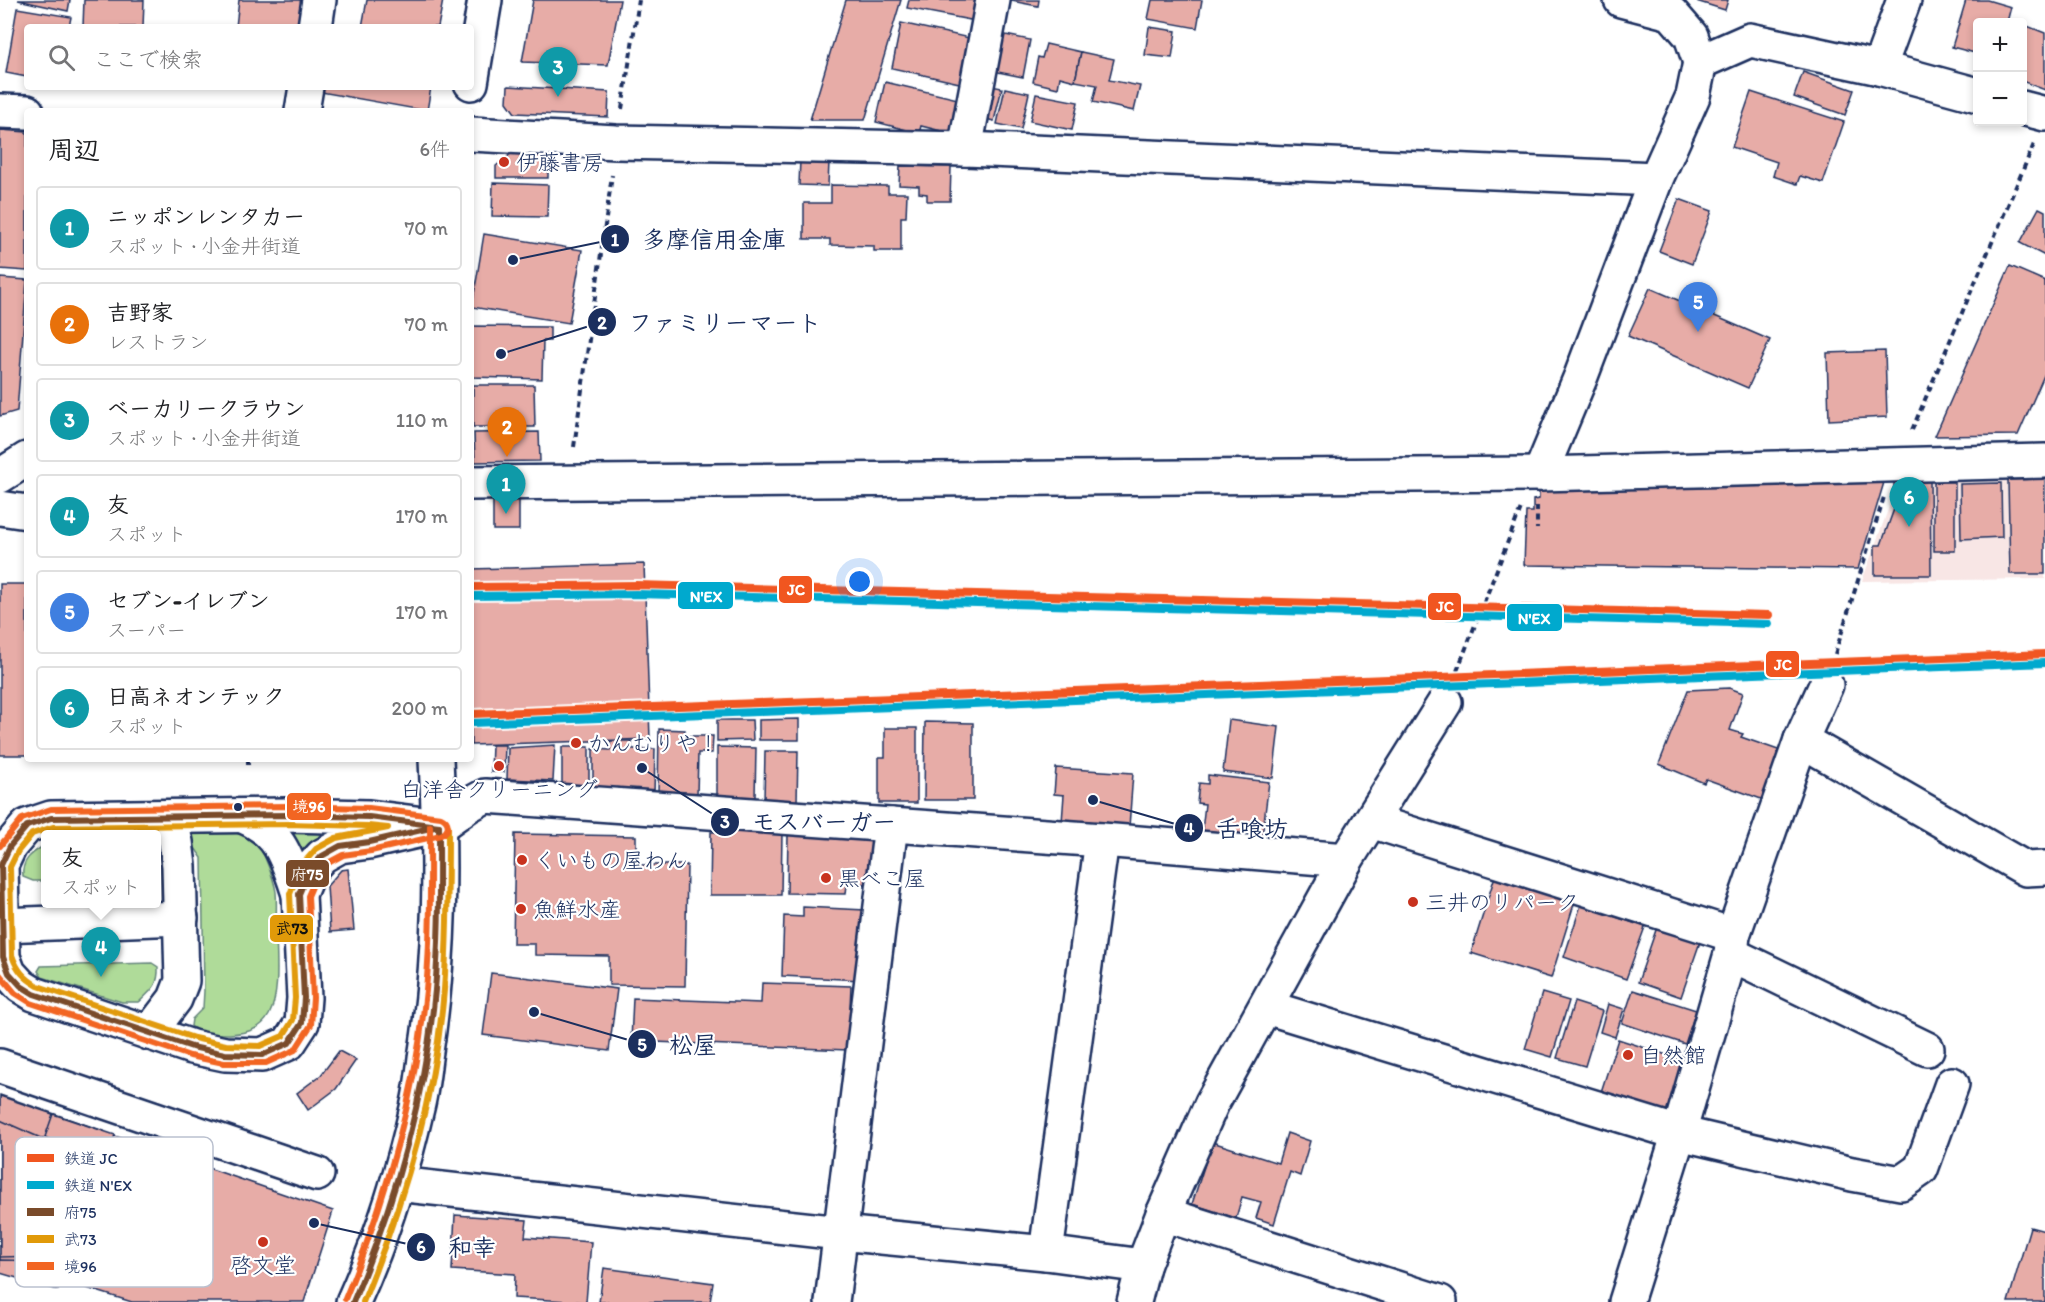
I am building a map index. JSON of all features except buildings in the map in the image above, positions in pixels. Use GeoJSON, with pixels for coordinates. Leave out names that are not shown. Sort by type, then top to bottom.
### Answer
{"type":"FeatureCollection","features":[{"type":"Feature","properties":{"kind":"street"},"geometry":{"type":"LineString","coordinates":[[315,24],[319,0]]}},
{"type":"Feature","properties":{"kind":"street"},"geometry":{"type":"LineString","coordinates":[[474,67],[485,0]]}},
{"type":"Feature","properties":{"kind":"street"},"geometry":{"type":"LineString","coordinates":[[965,149],[993,0]]}},
{"type":"Feature","properties":{"kind":"street"},"geometry":{"type":"LineString","coordinates":[[1538,486],[1656,179],[1693,96],[1700,63],[1691,36],[1671,13],[1621,0]]}},
{"type":"Feature","properties":{"kind":"street"},"geometry":{"type":"LineString","coordinates":[[1879,68],[1904,0]]}},
{"type":"Feature","properties":{"kind":"street"},"geometry":{"type":"LineString","coordinates":[[1700,63],[1750,40],[1879,68],[1973,94]]}},
{"type":"Feature","properties":{"kind":"street"},"geometry":{"type":"LineString","coordinates":[[302,108],[306,90]]}},
{"type":"Feature","properties":{"kind":"street"},"geometry":{"type":"LineString","coordinates":[[467,108],[470,90]]}},
{"type":"Feature","properties":{"kind":"street"},"geometry":{"type":"LineString","coordinates":[[0,111],[24,112]]}},
{"type":"Feature","properties":{"kind":"street"},"geometry":{"type":"LineString","coordinates":[[2027,113],[2040,127]]}},
{"type":"Feature","properties":{"kind":"street"},"geometry":{"type":"LineString","coordinates":[[474,134],[616,142],[965,149],[1656,179]]}},
{"type":"Feature","properties":{"kind":"street"},"geometry":{"type":"LineString","coordinates":[[0,476],[24,461]]}},
{"type":"Feature","properties":{"kind":"street"},"geometry":{"type":"LineString","coordinates":[[474,483],[569,481],[1538,486],[1897,465],[2045,461]]}},
{"type":"Feature","properties":{"kind":"street"},"geometry":{"type":"LineString","coordinates":[[0,507],[24,511]]}},
{"type":"Feature","properties":{"kind":"street"},"geometry":{"type":"LineString","coordinates":[[1626,1302],[1679,1133],[1732,945],[1801,740],[1826,685]]}},
{"type":"Feature","properties":{"kind":"street"},"geometry":{"type":"LineString","coordinates":[[1134,1302],[1143,1266],[1163,1214],[1212,1103],[1346,860],[1445,702]]}},
{"type":"Feature","properties":{"kind":"street"},"geometry":{"type":"LineString","coordinates":[[1801,740],[2026,869],[2045,868]]}},
{"type":"Feature","properties":{"kind":"street"},"geometry":{"type":"LineString","coordinates":[[353,1302],[397,1184],[418,1106],[438,947],[439,826],[436,762]]}},
{"type":"Feature","properties":{"kind":"street"},"geometry":{"type":"LineString","coordinates":[[299,894],[309,870],[322,856],[340,846],[369,842],[439,826],[485,796],[1102,840],[1346,860]]}},
{"type":"Feature","properties":{"kind":"street"},"geometry":{"type":"LineString","coordinates":[[243,816],[260,822],[273,834],[289,864],[299,894],[304,998],[302,1023],[289,1043],[262,1055],[225,1054],[192,1047],[34,994],[21,986],[9,973],[3,957],[1,865],[10,846],[27,826],[51,819],[243,816],[369,817],[439,826]]}},
{"type":"Feature","properties":{"kind":"street"},"geometry":{"type":"LineString","coordinates":[[149,1033],[175,999],[182,981],[178,854],[168,817]]}},
{"type":"Feature","properties":{"kind":"street"},"geometry":{"type":"LineString","coordinates":[[1371,821],[1732,945],[1927,1049]]}},
{"type":"Feature","properties":{"kind":"street"},"geometry":{"type":"LineString","coordinates":[[832,1302],[891,825]]}},
{"type":"Feature","properties":{"kind":"street"},"geometry":{"type":"LineString","coordinates":[[1046,1253],[1102,840]]}},
{"type":"Feature","properties":{"kind":"street"},"geometry":{"type":"LineString","coordinates":[[2,925],[181,918]]}},
{"type":"Feature","properties":{"kind":"street"},"geometry":{"type":"LineString","coordinates":[[1266,1007],[1679,1133],[1852,1174],[1901,1182],[1922,1169],[1952,1084]]}},
{"type":"Feature","properties":{"kind":"street"},"geometry":{"type":"LineString","coordinates":[[0,1066],[208,1137]]}},
{"type":"Feature","properties":{"kind":"street"},"geometry":{"type":"LineString","coordinates":[[213,1139],[317,1174]]}},
{"type":"Feature","properties":{"kind":"street"},"geometry":{"type":"LineString","coordinates":[[397,1184],[840,1233],[1046,1253],[1143,1266]]}},
{"type":"Feature","properties":{"kind":"street"},"geometry":{"type":"LineString","coordinates":[[1163,1214],[1440,1302]]}},
{"type":"Feature","properties":{"kind":"path"},"geometry":{"type":"LineString","coordinates":[[569,481],[616,142],[639,0]]}},
{"type":"Feature","properties":{"kind":"path"},"geometry":{"type":"LineString","coordinates":[[1826,685],[1890,478],[2040,127]]}},
{"type":"Feature","properties":{"kind":"path"},"geometry":{"type":"LineString","coordinates":[[1445,702],[1530,486],[1538,486],[1537,529]]}},
{"type":"Feature","properties":{"kind":"shaded area"},"geometry":{"type":"Polygon","coordinates":[[[2045,471],[2045,579],[1862,581],[1901,474],[2045,471]]]}},
{"type":"Feature","properties":{"kind":"green space"},"geometry":{"type":"Polygon","coordinates":[[[320,828],[327,833],[325,840],[300,853],[287,829],[320,828]]]}},
{"type":"Feature","properties":{"kind":"green space"},"geometry":{"type":"Polygon","coordinates":[[[228,831],[250,837],[262,851],[275,887],[277,973],[273,1006],[262,1024],[247,1032],[215,1034],[199,1031],[191,1026],[192,1019],[203,1008],[204,991],[202,858],[193,845],[192,834],[228,831]]]}},
{"type":"Feature","properties":{"kind":"green space"},"geometry":{"type":"Polygon","coordinates":[[[41,848],[41,881],[23,877],[24,866],[32,854],[41,848]]]}},
{"type":"Feature","properties":{"kind":"green space"},"geometry":{"type":"Polygon","coordinates":[[[152,963],[158,967],[156,983],[139,1002],[122,1002],[42,977],[38,971],[41,966],[152,963]]]}},
{"type":"Feature","properties":{"kind":"rail line","name":"JC"},"geometry":{"type":"LineString","coordinates":[[474,587],[636,585],[1769,615]]}},
{"type":"Feature","properties":{"kind":"rail line","name":"N'EX"},"geometry":{"type":"LineString","coordinates":[[474,596],[636,594],[1769,624]]}},
{"type":"Feature","properties":{"kind":"rail line","name":"JC"},"geometry":{"type":"LineString","coordinates":[[474,714],[2045,654]]}},
{"type":"Feature","properties":{"kind":"rail line","name":"N'EX"},"geometry":{"type":"LineString","coordinates":[[474,723],[2045,663]]}},
{"type":"Feature","properties":{"kind":"transit line","name":"境96"},"geometry":{"type":"LineString","coordinates":[[0,846],[22,819],[51,809],[287,806],[369,808],[441,817],[448,826],[441,835],[343,855],[328,863],[317,875],[308,896],[313,998],[311,1025],[295,1050],[266,1063],[224,1063],[190,1056],[31,1003],[15,993],[0,975]]}},
{"type":"Feature","properties":{"kind":"transit line","name":"府75"},"geometry":{"type":"LineString","coordinates":[[287,815],[369,817],[439,826],[369,842],[340,846],[322,856],[309,870],[299,894],[304,998],[302,1023],[289,1043],[262,1055],[225,1054],[192,1047],[34,994],[21,986],[9,973],[3,957],[1,865],[10,846],[27,826],[51,818],[287,815]]}},
{"type":"Feature","properties":{"kind":"transit line","name":"武73"},"geometry":{"type":"LineString","coordinates":[[41,831],[32,834],[18,851],[10,867],[12,955],[25,977],[38,986],[194,1038],[226,1045],[260,1046],[283,1036],[293,1020],[295,998],[290,894],[301,866],[316,849],[336,838],[388,828],[287,824]]}},
{"type":"Feature","properties":{"kind":"transit line","name":"武73"},"geometry":{"type":"LineString","coordinates":[[44,830],[53,827],[287,824]]}},
{"type":"Feature","properties":{"kind":"transit line","name":"境96"},"geometry":{"type":"LineString","coordinates":[[345,1299],[386,1186],[414,1070],[428,970],[430,826]]}},
{"type":"Feature","properties":{"kind":"transit line","name":"府75"},"geometry":{"type":"LineString","coordinates":[[353,1302],[395,1188],[424,1070],[437,969],[439,826]]}},
{"type":"Feature","properties":{"kind":"transit line","name":"武73"},"geometry":{"type":"LineString","coordinates":[[363,1302],[392,1226],[416,1149],[433,1070],[444,990],[448,908],[448,826]]}},
{"type":"Feature","properties":{"kind":"place","name":"ベーカリークラウン"},"geometry":{"type":"Point","coordinates":[558,97]}},
{"type":"Feature","properties":{"kind":"place","name":"伊藤書房"},"geometry":{"type":"Point","coordinates":[504,162]}},
{"type":"Feature","properties":{"kind":"place","name":"多摩信用金庫"},"geometry":{"type":"Point","coordinates":[513,260]}},
{"type":"Feature","properties":{"kind":"place","name":"セブン-イレブン"},"geometry":{"type":"Point","coordinates":[1698,332]}},
{"type":"Feature","properties":{"kind":"place","name":"ファミリーマート"},"geometry":{"type":"Point","coordinates":[501,354]}},
{"type":"Feature","properties":{"kind":"place","name":"吉野家"},"geometry":{"type":"Point","coordinates":[507,457]}},
{"type":"Feature","properties":{"kind":"place","name":"ニッポンレンタカー"},"geometry":{"type":"Point","coordinates":[506,514]}},
{"type":"Feature","properties":{"kind":"place","name":"日高ネオンテック"},"geometry":{"type":"Point","coordinates":[1909,527]}},
{"type":"Feature","properties":{"kind":"place","name":"かんむりや！"},"geometry":{"type":"Point","coordinates":[576,743]}},
{"type":"Feature","properties":{"kind":"place","name":"白洋舎クリーニング"},"geometry":{"type":"Point","coordinates":[499,766]}},
{"type":"Feature","properties":{"kind":"place","name":"モスバーガー"},"geometry":{"type":"Point","coordinates":[642,768]}},
{"type":"Feature","properties":{"kind":"place","name":"舌喰坊"},"geometry":{"type":"Point","coordinates":[1093,800]}},
{"type":"Feature","properties":{"kind":"place","name":"くいもの屋わん"},"geometry":{"type":"Point","coordinates":[522,860]}},
{"type":"Feature","properties":{"kind":"place","name":"黒べこ屋"},"geometry":{"type":"Point","coordinates":[826,878]}},
{"type":"Feature","properties":{"kind":"place","name":"三井のリパーク"},"geometry":{"type":"Point","coordinates":[1413,902]}},
{"type":"Feature","properties":{"kind":"place","name":"魚鮮水産"},"geometry":{"type":"Point","coordinates":[521,909]}},
{"type":"Feature","properties":{"kind":"place","name":"友"},"geometry":{"type":"Point","coordinates":[101,977]}},
{"type":"Feature","properties":{"kind":"place","name":"松屋"},"geometry":{"type":"Point","coordinates":[534,1012]}},
{"type":"Feature","properties":{"kind":"place","name":"自然館"},"geometry":{"type":"Point","coordinates":[1628,1055]}},
{"type":"Feature","properties":{"kind":"place","name":"和幸"},"geometry":{"type":"Point","coordinates":[314,1223]}},
{"type":"Feature","properties":{"kind":"place","name":"啓文堂"},"geometry":{"type":"Point","coordinates":[263,1242]}}]}
